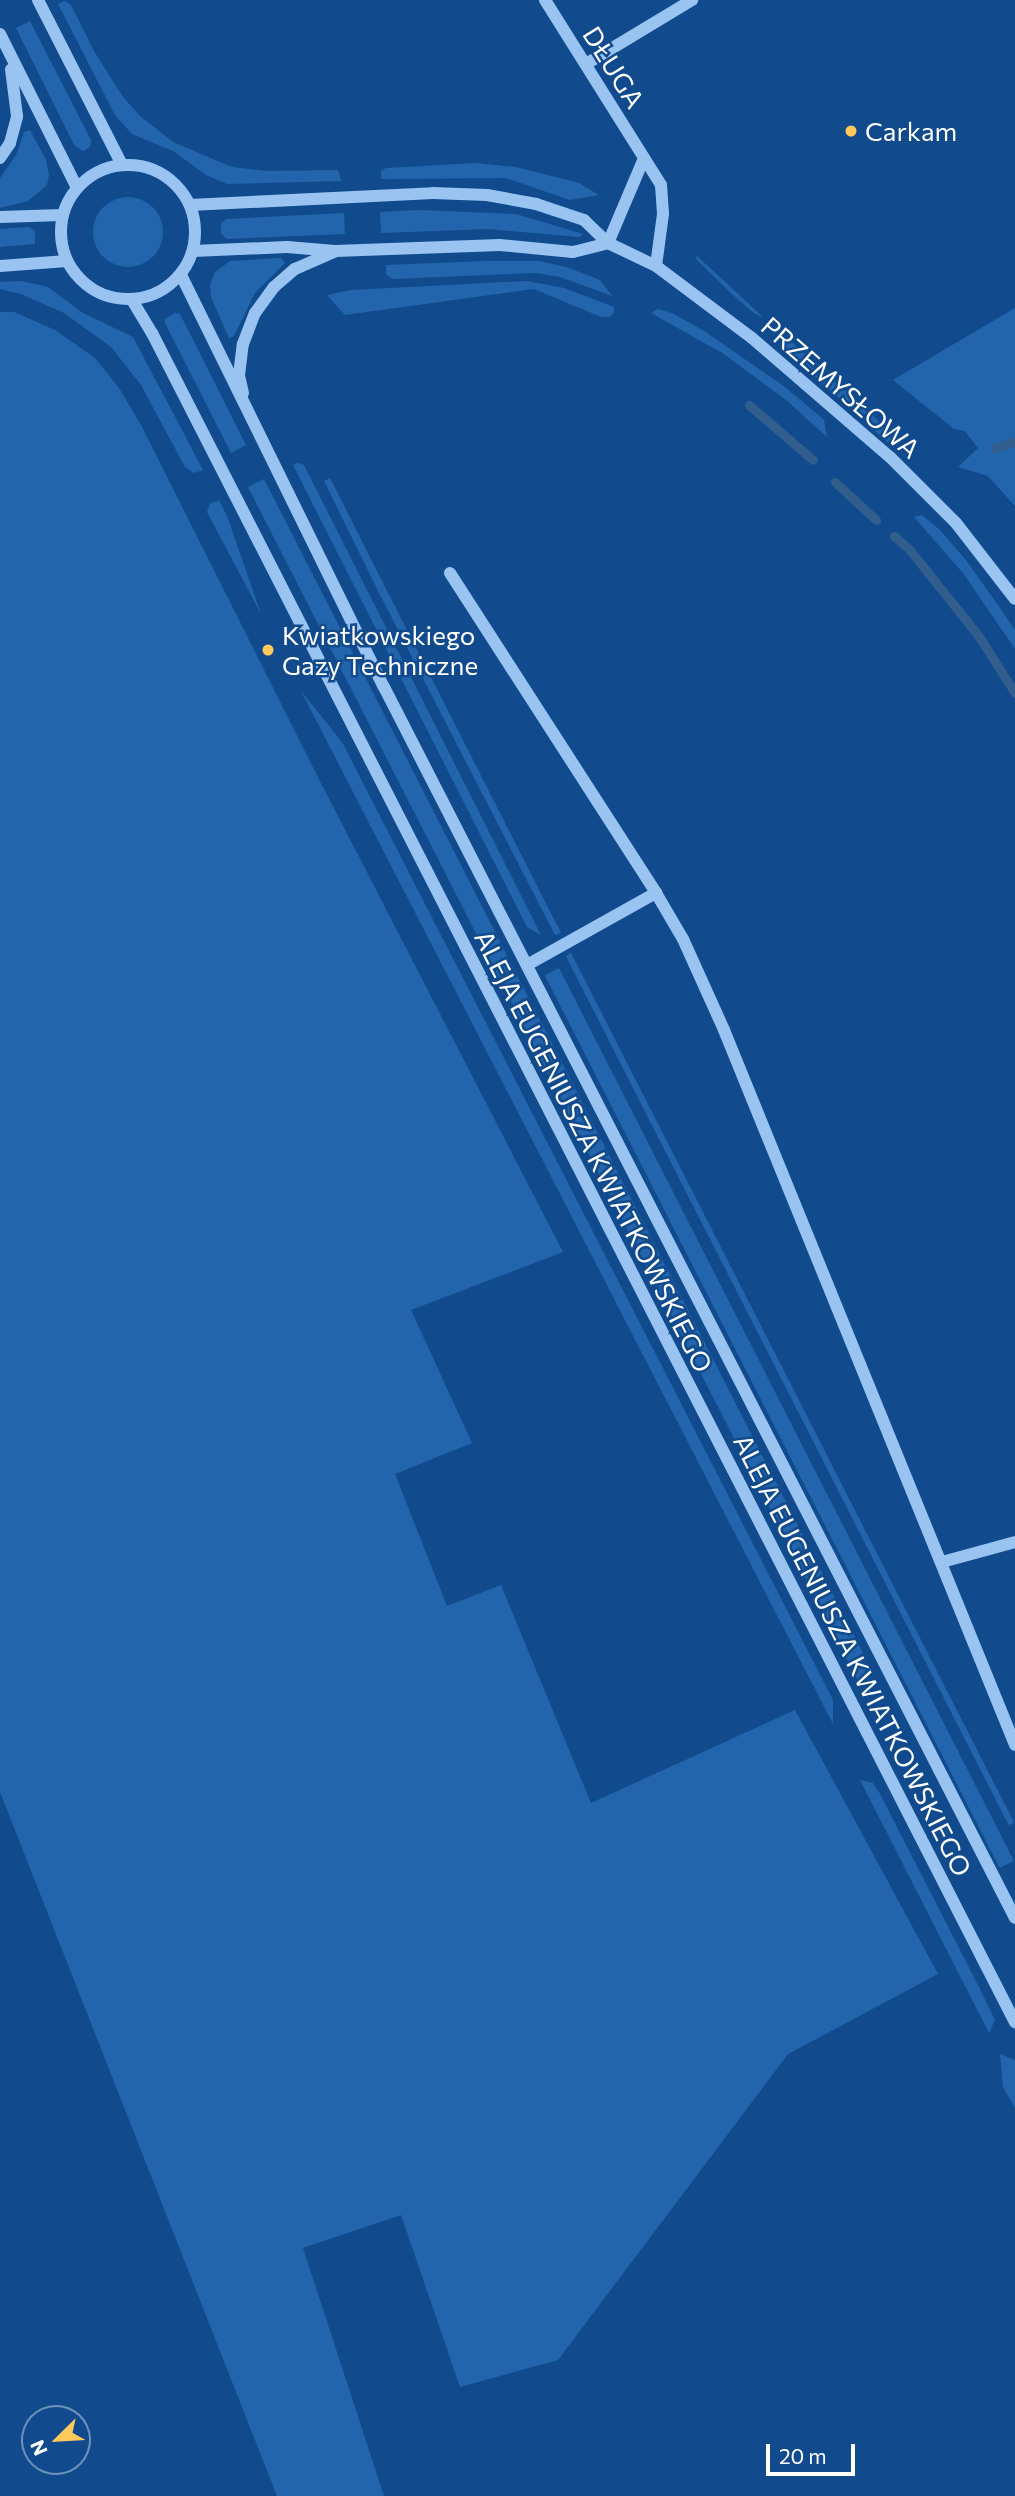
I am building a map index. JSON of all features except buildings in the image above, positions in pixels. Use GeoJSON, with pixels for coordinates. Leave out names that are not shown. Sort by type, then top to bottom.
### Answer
{"type":"FeatureCollection","features":[{"type":"Feature","properties":{"kind":"street"},"geometry":{"type":"LineString","coordinates":[[38,0],[122,165]]}},
{"type":"Feature","properties":{"kind":"street","name":"DŁUGA"},"geometry":{"type":"LineString","coordinates":[[545,0],[661,186],[663,214],[656,266]]}},
{"type":"Feature","properties":{"kind":"street"},"geometry":{"type":"LineString","coordinates":[[586,64],[692,0]]}},
{"type":"Feature","properties":{"kind":"street"},"geometry":{"type":"LineString","coordinates":[[2,39],[77,188]]}},
{"type":"Feature","properties":{"kind":"street"},"geometry":{"type":"LineString","coordinates":[[0,158],[10,143],[17,116],[15,86],[2,39]]}},
{"type":"Feature","properties":{"kind":"street"},"geometry":{"type":"LineString","coordinates":[[193,251],[287,247],[335,251],[500,245],[573,252],[608,243],[644,158]]}},
{"type":"Feature","properties":{"kind":"street"},"geometry":{"type":"LineString","coordinates":[[122,165],[143,166],[163,174],[178,188],[190,205],[195,228],[193,251],[181,275],[159,292],[132,300],[112,298],[93,291],[78,278],[67,261],[60,230],[62,215],[77,188],[105,168],[122,165]]}},
{"type":"Feature","properties":{"kind":"street","name":"PRZEMYSŁOWA"},"geometry":{"type":"LineString","coordinates":[[190,205],[433,193],[487,195],[536,204],[584,220],[608,243],[656,266],[752,338],[890,457],[956,523],[1015,599]]}},
{"type":"Feature","properties":{"kind":"street"},"geometry":{"type":"LineString","coordinates":[[0,218],[62,215]]}},
{"type":"Feature","properties":{"kind":"street"},"geometry":{"type":"LineString","coordinates":[[248,414],[239,375],[243,344],[255,313],[274,287],[295,269],[335,251]]}},
{"type":"Feature","properties":{"kind":"street"},"geometry":{"type":"LineString","coordinates":[[0,266],[67,261]]}},
{"type":"Feature","properties":{"kind":"street","name":"ALEJA EUGENIUSZA KWIATKOWSKIEGO"},"geometry":{"type":"LineString","coordinates":[[181,275],[248,414],[527,965],[1015,1917]]}},
{"type":"Feature","properties":{"kind":"street","name":"ALEJA EUGENIUSZA KWIATKOWSKIEGO"},"geometry":{"type":"LineString","coordinates":[[132,300],[152,333],[1015,2022]]}},
{"type":"Feature","properties":{"kind":"street"},"geometry":{"type":"LineString","coordinates":[[450,573],[683,939],[724,1030],[1015,1745]]}},
{"type":"Feature","properties":{"kind":"street"},"geometry":{"type":"LineString","coordinates":[[527,965],[656,893]]}},
{"type":"Feature","properties":{"kind":"street"},"geometry":{"type":"LineString","coordinates":[[942,1562],[1015,1542]]}},
{"type":"Feature","properties":{"kind":"shaded area"},"geometry":{"type":"Polygon","coordinates":[[[65,1],[71,5],[94,51],[123,97],[140,116],[173,142],[232,167],[268,171],[338,170],[341,181],[227,184],[206,175],[173,151],[132,134],[115,115],[58,4],[65,1]]]}},
{"type":"Feature","properties":{"kind":"shaded area"},"geometry":{"type":"Polygon","coordinates":[[[30,21],[91,140],[90,147],[83,151],[74,145],[16,28],[30,21]]]}},
{"type":"Feature","properties":{"kind":"shaded area"},"geometry":{"type":"Polygon","coordinates":[[[30,130],[46,160],[49,175],[47,185],[28,201],[0,208],[0,178],[16,155],[24,132],[30,130]]]}},
{"type":"Feature","properties":{"kind":"shaded area"},"geometry":{"type":"Polygon","coordinates":[[[475,163],[516,167],[579,183],[599,195],[570,200],[506,178],[381,179],[381,171],[386,168],[475,163]]]}},
{"type":"Feature","properties":{"kind":"shaded area"},"geometry":{"type":"Polygon","coordinates":[[[128,197],[147,203],[157,213],[163,232],[157,251],[147,261],[128,267],[109,261],[99,251],[93,232],[99,213],[109,203],[128,197]]]}},
{"type":"Feature","properties":{"kind":"shaded area"},"geometry":{"type":"Polygon","coordinates":[[[419,210],[516,214],[583,234],[579,237],[488,229],[381,233],[380,212],[419,210]]]}},
{"type":"Feature","properties":{"kind":"shaded area"},"geometry":{"type":"Polygon","coordinates":[[[344,213],[345,234],[227,239],[221,234],[221,224],[226,219],[344,213]]]}},
{"type":"Feature","properties":{"kind":"shaded area"},"geometry":{"type":"Polygon","coordinates":[[[29,227],[35,231],[35,244],[0,247],[0,229],[29,227]]]}},
{"type":"Feature","properties":{"kind":"shaded area"},"geometry":{"type":"Polygon","coordinates":[[[697,256],[763,317],[755,314],[734,296],[695,258],[697,256]]]}},
{"type":"Feature","properties":{"kind":"shaded area"},"geometry":{"type":"Polygon","coordinates":[[[281,258],[285,263],[255,293],[234,336],[229,338],[211,297],[210,285],[215,272],[230,261],[281,258]]]}},
{"type":"Feature","properties":{"kind":"shaded area"},"geometry":{"type":"Polygon","coordinates":[[[540,261],[566,267],[600,280],[612,296],[560,277],[536,273],[392,279],[386,274],[386,265],[540,261]]]}},
{"type":"Feature","properties":{"kind":"shaded area"},"geometry":{"type":"Polygon","coordinates":[[[21,281],[48,287],[83,313],[133,337],[203,470],[194,473],[185,467],[141,385],[111,347],[64,313],[21,294],[0,289],[0,282],[21,281]]]}},
{"type":"Feature","properties":{"kind":"shaded area"},"geometry":{"type":"Polygon","coordinates":[[[527,281],[564,288],[614,307],[614,312],[610,317],[601,317],[534,289],[345,315],[327,295],[351,290],[527,281]]]}},
{"type":"Feature","properties":{"kind":"shaded area"},"geometry":{"type":"Polygon","coordinates":[[[1015,308],[1015,506],[988,476],[958,467],[978,448],[965,431],[954,429],[893,380],[1015,308]]]}},
{"type":"Feature","properties":{"kind":"shaded area"},"geometry":{"type":"Polygon","coordinates":[[[658,309],[672,313],[704,331],[785,387],[824,420],[827,437],[786,400],[724,354],[651,313],[658,309]]]}},
{"type":"Feature","properties":{"kind":"shaded area"},"geometry":{"type":"Polygon","coordinates":[[[0,312],[14,312],[55,330],[95,358],[119,388],[141,425],[324,789],[563,1252],[411,1310],[472,1443],[395,1474],[447,1606],[501,1585],[591,1803],[795,1710],[938,1974],[788,2054],[558,2360],[460,2387],[401,2215],[303,2248],[384,2496],[277,2496],[0,1792],[0,312]]]}},
{"type":"Feature","properties":{"kind":"shaded area"},"geometry":{"type":"Polygon","coordinates":[[[175,313],[180,314],[246,445],[231,453],[165,323],[165,319],[175,313]]]}},
{"type":"Feature","properties":{"kind":"shaded area"},"geometry":{"type":"Polygon","coordinates":[[[787,338],[897,437],[890,444],[780,345],[787,338]]]}},
{"type":"Feature","properties":{"kind":"shaded area"},"geometry":{"type":"Polygon","coordinates":[[[293,465],[304,465],[541,935],[527,927],[293,465]]]}},
{"type":"Feature","properties":{"kind":"shaded area"},"geometry":{"type":"Polygon","coordinates":[[[330,478],[561,933],[555,935],[378,591],[324,481],[330,478]]]}},
{"type":"Feature","properties":{"kind":"shaded area"},"geometry":{"type":"Polygon","coordinates":[[[264,479],[862,1651],[870,1677],[868,1683],[858,1681],[248,487],[264,479]]]}},
{"type":"Feature","properties":{"kind":"shaded area"},"geometry":{"type":"Polygon","coordinates":[[[219,500],[261,614],[207,512],[210,504],[219,500]]]}},
{"type":"Feature","properties":{"kind":"shaded area"},"geometry":{"type":"Polygon","coordinates":[[[922,515],[940,530],[966,560],[1000,608],[1015,630],[1015,649],[963,573],[914,517],[922,515]]]}},
{"type":"Feature","properties":{"kind":"shaded area"},"geometry":{"type":"Polygon","coordinates":[[[301,691],[342,742],[833,1700],[833,1724],[301,691]]]}},
{"type":"Feature","properties":{"kind":"shaded area"},"geometry":{"type":"Polygon","coordinates":[[[571,953],[1014,1823],[1009,1825],[566,956],[571,953]]]}},
{"type":"Feature","properties":{"kind":"shaded area"},"geometry":{"type":"Polygon","coordinates":[[[559,968],[1014,1861],[1000,1868],[545,975],[559,968]]]}},
{"type":"Feature","properties":{"kind":"shaded area"},"geometry":{"type":"Polygon","coordinates":[[[860,1780],[873,1783],[879,1792],[979,1987],[995,2020],[989,2033],[860,1780]]]}},
{"type":"Feature","properties":{"kind":"shaded area"},"geometry":{"type":"Polygon","coordinates":[[[1000,2054],[1015,2060],[1015,2108],[1003,2087],[1000,2054]]]}},
{"type":"Feature","properties":{"kind":"waterway"},"geometry":{"type":"LineString","coordinates":[[749,405],[813,460]]}},
{"type":"Feature","properties":{"kind":"waterway"},"geometry":{"type":"LineString","coordinates":[[995,448],[1015,442]]}},
{"type":"Feature","properties":{"kind":"waterway"},"geometry":{"type":"LineString","coordinates":[[835,482],[876,520]]}},
{"type":"Feature","properties":{"kind":"waterway"},"geometry":{"type":"LineString","coordinates":[[894,536],[909,549],[978,635],[1015,693]]}},
{"type":"Feature","properties":{"kind":"place","name":"Carkam"},"geometry":{"type":"Point","coordinates":[851,131]}},
{"type":"Feature","properties":{"kind":"place","name":"Kwiatkowskiego Gazy Techniczne"},"geometry":{"type":"Point","coordinates":[268,650]}}]}
